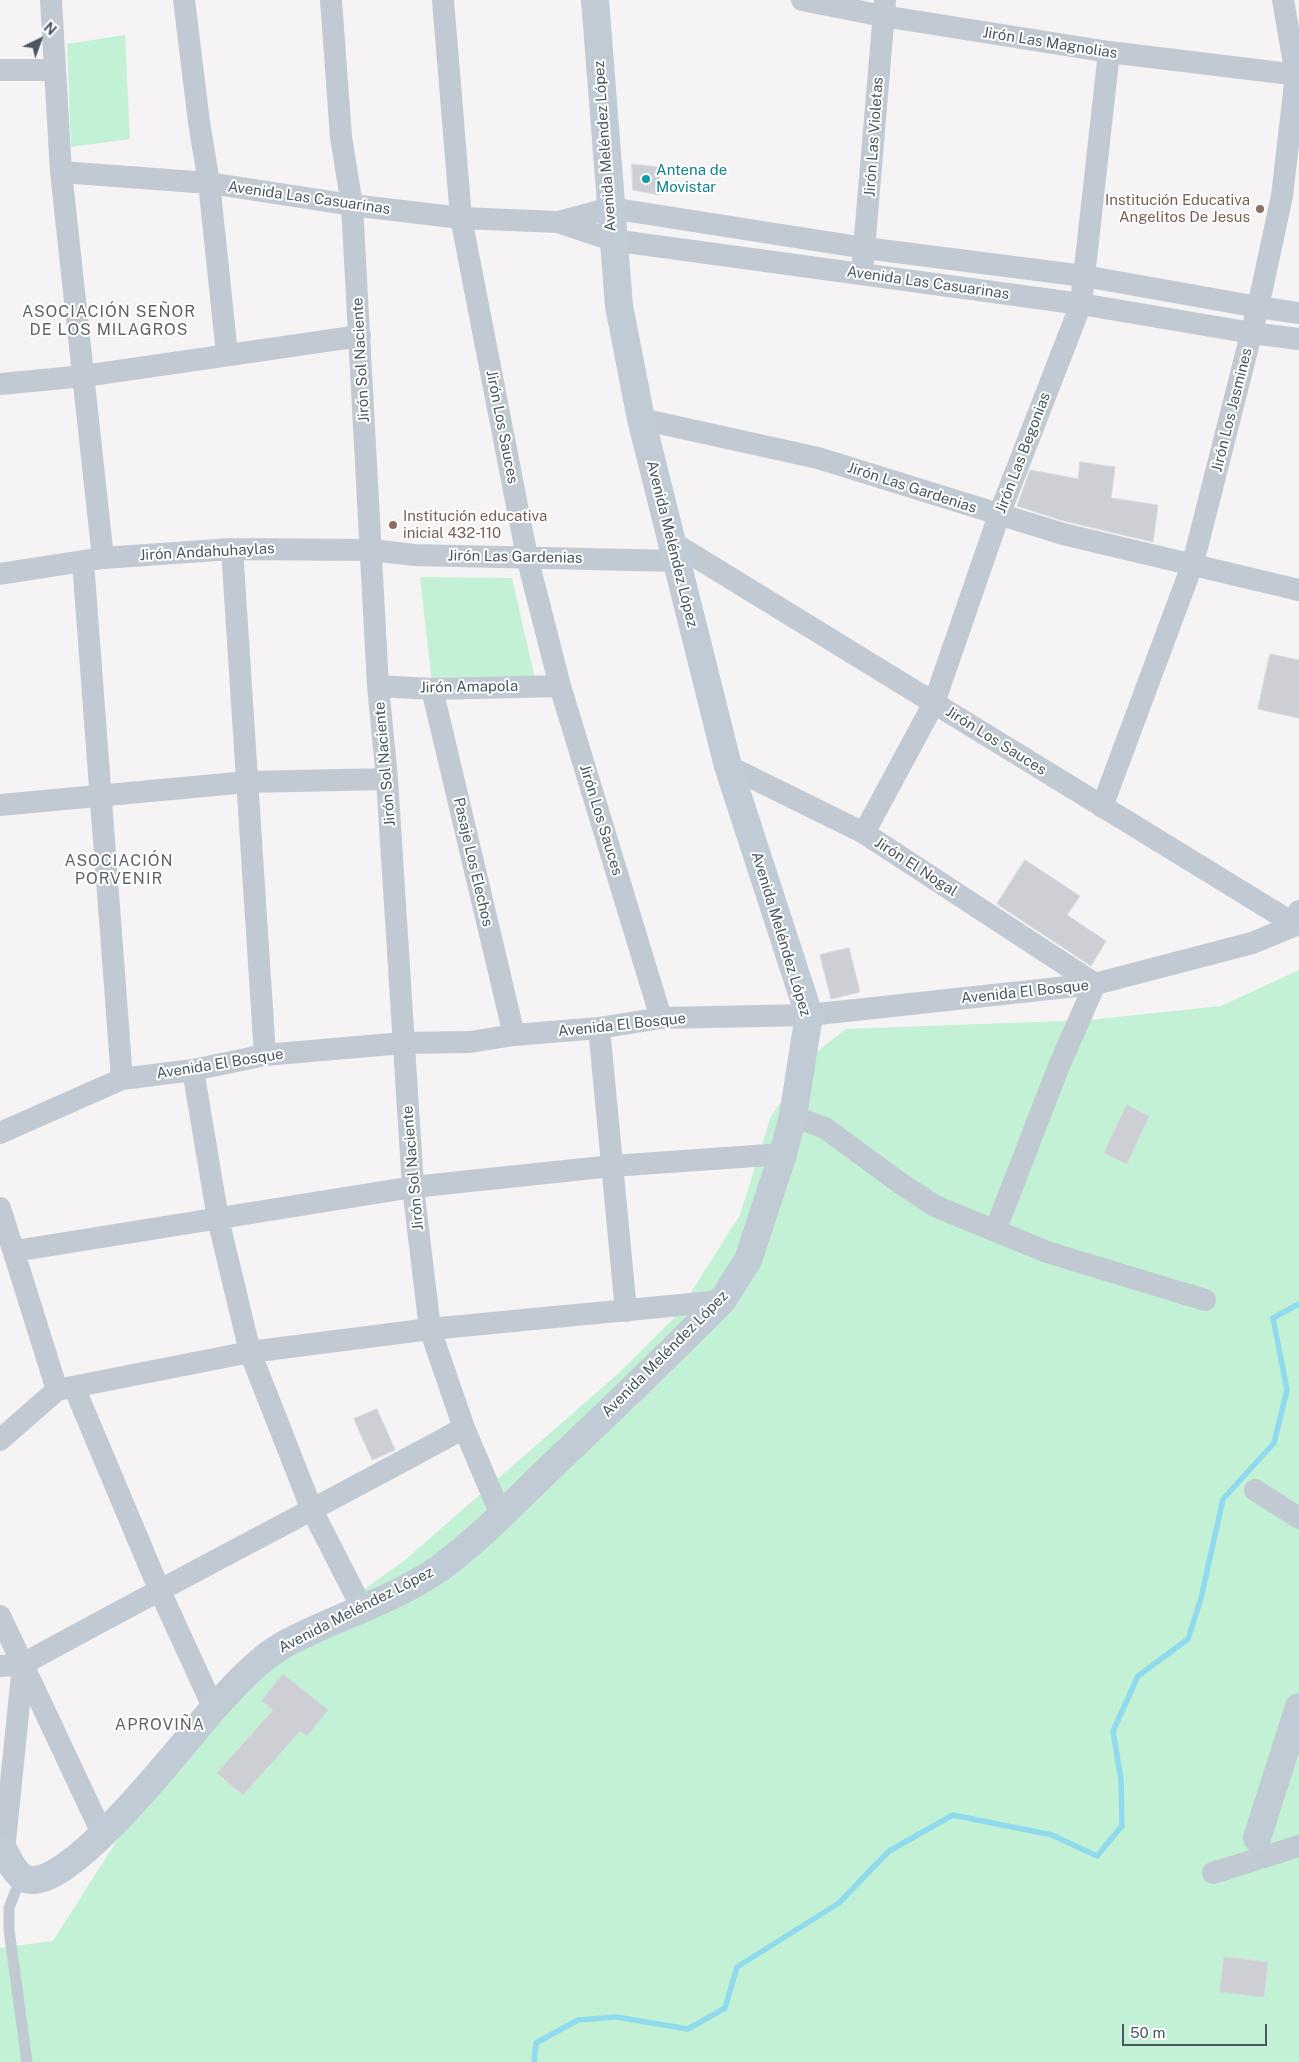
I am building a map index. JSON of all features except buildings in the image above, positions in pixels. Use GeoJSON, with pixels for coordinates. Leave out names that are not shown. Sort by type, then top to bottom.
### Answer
{"type":"FeatureCollection","features":[{"type":"Feature","properties":{"kind":"street"},"geometry":{"type":"LineString","coordinates":[[51,0],[61,172],[84,376],[93,560],[101,794],[122,1079]]}},
{"type":"Feature","properties":{"kind":"street"},"geometry":{"type":"LineString","coordinates":[[184,0],[199,122],[209,183],[227,354]]}},
{"type":"Feature","properties":{"kind":"street","name":"Jirón Sol Naciente"},"geometry":{"type":"LineString","coordinates":[[331,0],[340,137],[352,205],[378,686],[387,778],[413,1186],[430,1329],[464,1428],[501,1515]]}},
{"type":"Feature","properties":{"kind":"street","name":"Jirón Los Sauces"},"geometry":{"type":"LineString","coordinates":[[443,0],[461,218],[527,557],[560,686],[662,1018]]}},
{"type":"Feature","properties":{"kind":"street","name":"Avenida Meléndez López"},"geometry":{"type":"LineString","coordinates":[[21,1877],[30,1880],[45,1878],[66,1866],[155,1780],[214,1709],[260,1661],[284,1645],[402,1591],[440,1568],[501,1515],[722,1301],[748,1260],[783,1154],[793,1116],[809,1015],[728,766],[641,419],[619,306],[612,240],[594,0]]}},
{"type":"Feature","properties":{"kind":"street","name":"Jirón Las Magnolias"},"geometry":{"type":"LineString","coordinates":[[802,0],[884,8],[1109,52],[1298,75]]}},
{"type":"Feature","properties":{"kind":"street","name":"Jirón Los Jasmines"},"geometry":{"type":"LineString","coordinates":[[1102,806],[1193,563],[1258,308],[1282,196],[1298,75],[1283,0]]}},
{"type":"Feature","properties":{"kind":"street","name":"Jirón Las Violetas"},"geometry":{"type":"LineString","coordinates":[[861,273],[865,248],[884,8]]}},
{"type":"Feature","properties":{"kind":"street","name":"Jirón Las Begonias"},"geometry":{"type":"LineString","coordinates":[[864,833],[934,703],[998,515],[1081,304],[1109,52]]}},
{"type":"Feature","properties":{"kind":"street"},"geometry":{"type":"LineString","coordinates":[[0,70],[54,70]]}},
{"type":"Feature","properties":{"kind":"street","name":"Avenida Las Casuarinas"},"geometry":{"type":"LineString","coordinates":[[61,172],[209,183],[352,205],[461,218],[558,222],[612,240],[1081,304],[1252,333],[1299,339]]}},
{"type":"Feature","properties":{"kind":"street","name":"Avenida Las Casuarinas"},"geometry":{"type":"LineString","coordinates":[[558,222],[610,208],[865,248],[1084,276],[1258,308],[1299,312]]}},
{"type":"Feature","properties":{"kind":"street"},"geometry":{"type":"LineString","coordinates":[[0,384],[84,376],[360,336]]}},
{"type":"Feature","properties":{"kind":"street","name":"Jirón Las Gardenias"},"geometry":{"type":"LineString","coordinates":[[641,419],[818,458],[1063,534],[1193,563],[1299,590]]}},
{"type":"Feature","properties":{"kind":"street"},"geometry":{"type":"LineString","coordinates":[[232,549],[265,1055]]}},
{"type":"Feature","properties":{"kind":"street","name":"Jirón Andahuhaylas"},"geometry":{"type":"LineString","coordinates":[[0,574],[93,560],[232,549],[372,550],[414,555]]}},
{"type":"Feature","properties":{"kind":"street","name":"Jirón Los Sauces"},"geometry":{"type":"LineString","coordinates":[[673,551],[934,703],[1102,806],[1298,918]]}},
{"type":"Feature","properties":{"kind":"street","name":"Jirón Las Gardenias"},"geometry":{"type":"LineString","coordinates":[[414,555],[527,557],[673,551]]}},
{"type":"Feature","properties":{"kind":"street","name":"Jirón Amapola"},"geometry":{"type":"LineString","coordinates":[[378,686],[432,689],[560,686]]}},
{"type":"Feature","properties":{"kind":"street","name":"Pasaje Los Elechos"},"geometry":{"type":"LineString","coordinates":[[432,689],[514,1035]]}},
{"type":"Feature","properties":{"kind":"street","name":"Jirón El Nogal"},"geometry":{"type":"LineString","coordinates":[[728,766],[864,833],[1096,984]]}},
{"type":"Feature","properties":{"kind":"street"},"geometry":{"type":"LineString","coordinates":[[0,805],[101,794],[247,782],[387,778]]}},
{"type":"Feature","properties":{"kind":"street","name":"Avenida El Bosque"},"geometry":{"type":"LineString","coordinates":[[0,1133],[122,1079],[193,1070],[265,1055],[403,1044],[470,1042],[514,1035],[599,1028],[662,1018],[809,1015],[1096,984],[1252,943],[1298,918]]}},
{"type":"Feature","properties":{"kind":"street"},"geometry":{"type":"LineString","coordinates":[[995,1231],[1059,1066],[1096,984]]}},
{"type":"Feature","properties":{"kind":"street"},"geometry":{"type":"LineString","coordinates":[[599,1028],[626,1311]]}},
{"type":"Feature","properties":{"kind":"street"},"geometry":{"type":"LineString","coordinates":[[193,1070],[218,1219],[250,1352],[312,1510],[362,1608]]}},
{"type":"Feature","properties":{"kind":"street"},"geometry":{"type":"LineString","coordinates":[[793,1116],[825,1128],[935,1206],[1047,1252],[1205,1300]]}},
{"type":"Feature","properties":{"kind":"street"},"geometry":{"type":"LineString","coordinates":[[15,1251],[413,1186],[612,1166],[783,1154]]}},
{"type":"Feature","properties":{"kind":"street"},"geometry":{"type":"LineString","coordinates":[[0,1208],[65,1388],[160,1589],[214,1709]]}},
{"type":"Feature","properties":{"kind":"street"},"geometry":{"type":"LineString","coordinates":[[0,1440],[65,1388],[250,1352],[430,1329],[722,1301]]}},
{"type":"Feature","properties":{"kind":"street"},"geometry":{"type":"LineString","coordinates":[[0,1666],[23,1664],[464,1428]]}},
{"type":"Feature","properties":{"kind":"street"},"geometry":{"type":"LineString","coordinates":[[1255,1490],[1299,1518]]}},
{"type":"Feature","properties":{"kind":"street"},"geometry":{"type":"LineString","coordinates":[[0,1616],[102,1833]]}},
{"type":"Feature","properties":{"kind":"street"},"geometry":{"type":"LineString","coordinates":[[21,1877],[13,1869],[2,1851],[23,1664]]}},
{"type":"Feature","properties":{"kind":"street"},"geometry":{"type":"LineString","coordinates":[[1257,1838],[1299,1708]]}},
{"type":"Feature","properties":{"kind":"street"},"geometry":{"type":"LineString","coordinates":[[1214,1873],[1299,1846]]}},
{"type":"Feature","properties":{"kind":"lane"},"geometry":{"type":"LineString","coordinates":[[21,1877],[9,1908],[9,1930],[27,2062]]}},
{"type":"Feature","properties":{"kind":"green space"},"geometry":{"type":"Polygon","coordinates":[[[125,35],[130,139],[71,147],[67,44],[125,35]]]}},
{"type":"Feature","properties":{"kind":"green space"},"geometry":{"type":"Polygon","coordinates":[[[420,577],[512,578],[535,679],[432,683],[420,577]]]}},
{"type":"Feature","properties":{"kind":"green space"},"geometry":{"type":"Polygon","coordinates":[[[1299,970],[1299,2062],[0,2062],[0,1948],[53,1941],[128,1823],[217,1718],[302,1634],[405,1560],[620,1372],[676,1316],[740,1215],[771,1116],[819,1050],[846,1029],[1089,1020],[1221,1006],[1299,970]]]}},
{"type":"Feature","properties":{"kind":"waterway"},"geometry":{"type":"LineString","coordinates":[[534,2062],[536,2043],[578,2020],[616,2017],[688,2029],[725,2008],[737,1967],[839,1903],[889,1851],[953,1815],[1052,1835],[1097,1856],[1122,1826],[1121,1780],[1113,1731],[1138,1676],[1188,1639],[1201,1598],[1223,1499],[1274,1443],[1287,1390],[1273,1318],[1299,1304]]}},
{"type":"Feature","properties":{"kind":"place","name":"Antena de Movistar"},"geometry":{"type":"Point","coordinates":[646,179]}},
{"type":"Feature","properties":{"kind":"place","name":"Institución Educativa Angelitos De Jesus"},"geometry":{"type":"Point","coordinates":[1260,209]}},
{"type":"Feature","properties":{"kind":"place","name":"Institución educativa inicial 432-110"},"geometry":{"type":"Point","coordinates":[393,525]}},
{"type":"Feature","properties":{"kind":"district","name":"ASOCIACIÓN SEÑOR DE LOS MILAGROS"},"geometry":{"type":"Point","coordinates":[109,321]}},
{"type":"Feature","properties":{"kind":"district","name":"ASOCIACIÓN PORVENIR"},"geometry":{"type":"Point","coordinates":[119,870]}},
{"type":"Feature","properties":{"kind":"district","name":"APROVIÑA"},"geometry":{"type":"Point","coordinates":[160,1725]}}]}
